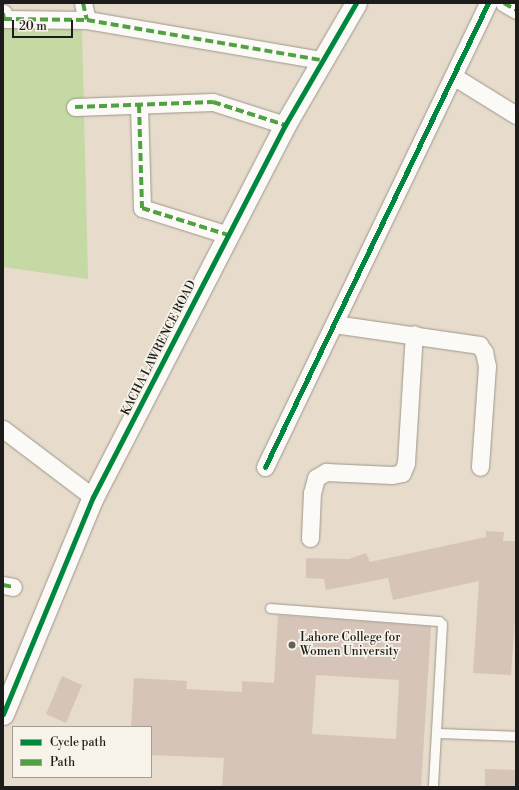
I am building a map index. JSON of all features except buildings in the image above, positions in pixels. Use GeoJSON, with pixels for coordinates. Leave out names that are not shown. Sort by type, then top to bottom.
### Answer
{"type":"FeatureCollection","features":[{"type":"Feature","properties":{"kind":"street"},"geometry":{"type":"LineString","coordinates":[[83,3],[86,20]]}},
{"type":"Feature","properties":{"kind":"street","name":"KACHA LAWRENCE ROAD"},"geometry":{"type":"LineString","coordinates":[[3,714],[93,497],[285,125],[356,3]]}},
{"type":"Feature","properties":{"kind":"street"},"geometry":{"type":"LineString","coordinates":[[504,3],[516,10]]}},
{"type":"Feature","properties":{"kind":"street"},"geometry":{"type":"LineString","coordinates":[[265,467],[453,76],[485,4]]}},
{"type":"Feature","properties":{"kind":"street"},"geometry":{"type":"LineString","coordinates":[[3,13],[4,19],[86,20],[322,60]]}},
{"type":"Feature","properties":{"kind":"street"},"geometry":{"type":"LineString","coordinates":[[453,76],[516,115]]}},
{"type":"Feature","properties":{"kind":"street"},"geometry":{"type":"LineString","coordinates":[[75,107],[213,102],[285,125]]}},
{"type":"Feature","properties":{"kind":"street"},"geometry":{"type":"LineString","coordinates":[[139,105],[142,208],[228,235]]}},
{"type":"Feature","properties":{"kind":"street"},"geometry":{"type":"LineString","coordinates":[[334,324],[414,334],[479,345],[484,352],[487,366],[480,467]]}},
{"type":"Feature","properties":{"kind":"street"},"geometry":{"type":"LineString","coordinates":[[310,538],[312,493],[316,478],[326,472],[392,475],[402,473],[406,463],[414,334]]}},
{"type":"Feature","properties":{"kind":"street"},"geometry":{"type":"LineString","coordinates":[[3,429],[93,497]]}},
{"type":"Feature","properties":{"kind":"lane"},"geometry":{"type":"LineString","coordinates":[[270,608],[439,621],[443,627],[433,787]]}},
{"type":"Feature","properties":{"kind":"lane"},"geometry":{"type":"LineString","coordinates":[[436,733],[516,736]]}},
{"type":"Feature","properties":{"kind":"green space"},"geometry":{"type":"Polygon","coordinates":[[[3,26],[82,30],[88,279],[3,267],[3,26]]]}},
{"type":"Feature","properties":{"kind":"marked path"},"geometry":{"type":"LineString","coordinates":[[83,3],[87,20]]}},
{"type":"Feature","properties":{"kind":"marked path"},"geometry":{"type":"LineString","coordinates":[[504,3],[516,10]]}},
{"type":"Feature","properties":{"kind":"marked path"},"geometry":{"type":"LineString","coordinates":[[3,13],[4,19],[87,20],[322,60]]}},
{"type":"Feature","properties":{"kind":"marked path"},"geometry":{"type":"LineString","coordinates":[[75,107],[213,102],[285,125]]}},
{"type":"Feature","properties":{"kind":"marked path"},"geometry":{"type":"LineString","coordinates":[[139,105],[142,208],[228,235]]}},
{"type":"Feature","properties":{"kind":"marked path"},"geometry":{"type":"LineString","coordinates":[[3,585],[13,587]]}},
{"type":"Feature","properties":{"kind":"cycle path"},"geometry":{"type":"LineString","coordinates":[[3,714],[93,497],[285,125],[356,3]]}},
{"type":"Feature","properties":{"kind":"cycle path"},"geometry":{"type":"LineString","coordinates":[[265,467],[488,3]]}},
{"type":"Feature","properties":{"kind":"place","name":"Lahore College for Women University"},"geometry":{"type":"Point","coordinates":[292,645]}}]}
